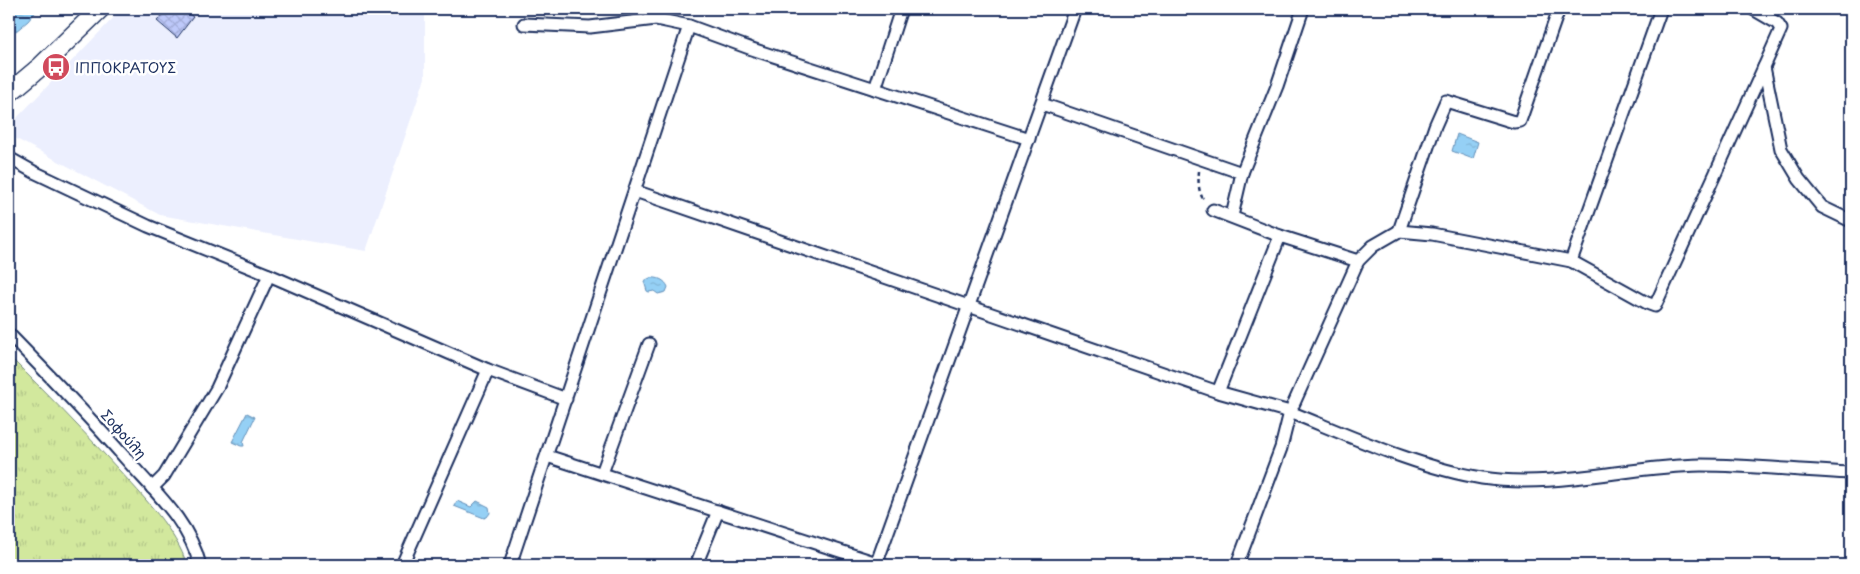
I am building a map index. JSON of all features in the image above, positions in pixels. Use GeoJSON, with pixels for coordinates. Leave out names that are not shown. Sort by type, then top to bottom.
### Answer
{"type":"FeatureCollection","features":[{"type":"Feature","properties":{"kind":"main road"},"geometry":{"type":"LineString","coordinates":[[9,93],[40,67],[100,9]]}},
{"type":"Feature","properties":{"kind":"street"},"geometry":{"type":"LineString","coordinates":[[875,89],[901,9]]}},
{"type":"Feature","properties":{"kind":"street"},"geometry":{"type":"LineString","coordinates":[[547,456],[879,564],[1075,9]]}},
{"type":"Feature","properties":{"kind":"street"},"geometry":{"type":"LineString","coordinates":[[1232,216],[1242,173],[1277,86],[1303,9]]}},
{"type":"Feature","properties":{"kind":"street"},"geometry":{"type":"LineString","coordinates":[[1400,231],[1435,126],[1446,101],[1514,122],[1520,121],[1559,9]]}},
{"type":"Feature","properties":{"kind":"street"},"geometry":{"type":"LineString","coordinates":[[1571,262],[1661,9]]}},
{"type":"Feature","properties":{"kind":"street"},"geometry":{"type":"LineString","coordinates":[[1238,565],[1281,448],[1290,412],[1358,261],[1373,246],[1400,231],[1432,234],[1571,262],[1655,306],[1781,29],[1777,23],[1753,9]]}},
{"type":"Feature","properties":{"kind":"street"},"geometry":{"type":"LineString","coordinates":[[524,24],[590,27],[656,18],[689,26],[752,50],[1029,139]]}},
{"type":"Feature","properties":{"kind":"street"},"geometry":{"type":"LineString","coordinates":[[510,565],[689,26]]}},
{"type":"Feature","properties":{"kind":"street"},"geometry":{"type":"LineString","coordinates":[[1764,67],[1781,149],[1799,179],[1822,207],[1851,222]]}},
{"type":"Feature","properties":{"kind":"street"},"geometry":{"type":"LineString","coordinates":[[1042,104],[1242,173]]}},
{"type":"Feature","properties":{"kind":"street"},"geometry":{"type":"LineString","coordinates":[[11,164],[148,226],[269,275],[488,370],[566,399]]}},
{"type":"Feature","properties":{"kind":"street"},"geometry":{"type":"LineString","coordinates":[[635,191],[1218,392],[1290,412],[1434,467],[1483,478],[1542,481],[1700,465],[1851,474]]}},
{"type":"Feature","properties":{"kind":"street"},"geometry":{"type":"LineString","coordinates":[[1213,210],[1280,236],[1358,261]]}},
{"type":"Feature","properties":{"kind":"street"},"geometry":{"type":"LineString","coordinates":[[1218,392],[1280,236]]}},
{"type":"Feature","properties":{"kind":"street"},"geometry":{"type":"LineString","coordinates":[[152,488],[164,476],[217,388],[269,275]]}},
{"type":"Feature","properties":{"kind":"street","name":"Σοφούλη"},"geometry":{"type":"LineString","coordinates":[[9,334],[87,416],[182,522],[196,549],[200,565]]}},
{"type":"Feature","properties":{"kind":"street"},"geometry":{"type":"LineString","coordinates":[[602,473],[648,344]]}},
{"type":"Feature","properties":{"kind":"street"},"geometry":{"type":"LineString","coordinates":[[402,565],[488,370]]}},
{"type":"Feature","properties":{"kind":"street"},"geometry":{"type":"LineString","coordinates":[[696,565],[718,511]]}},
{"type":"Feature","properties":{"kind":"path"},"geometry":{"type":"LineString","coordinates":[[1200,159],[1198,183],[1201,198],[1213,210]]}},
{"type":"Feature","properties":{"kind":"shaded area"},"geometry":{"type":"Polygon","coordinates":[[[122,9],[425,9],[425,78],[366,251],[160,215],[9,135],[9,126],[122,9]]]}},
{"type":"Feature","properties":{"kind":"green space"},"geometry":{"type":"Polygon","coordinates":[[[9,356],[148,502],[167,527],[182,552],[187,565],[9,565],[9,356]]]}},
{"type":"Feature","properties":{"kind":"water"},"geometry":{"type":"Polygon","coordinates":[[[9,9],[38,9],[28,21],[9,37],[9,9]]]}},
{"type":"Feature","properties":{"kind":"water"},"geometry":{"type":"Polygon","coordinates":[[[1457,134],[1478,142],[1473,159],[1452,151],[1457,134]]]}},
{"type":"Feature","properties":{"kind":"water"},"geometry":{"type":"Polygon","coordinates":[[[656,278],[665,282],[668,287],[666,292],[658,294],[654,291],[647,291],[644,281],[656,278]]]}},
{"type":"Feature","properties":{"kind":"water"},"geometry":{"type":"Polygon","coordinates":[[[247,413],[255,417],[243,442],[244,446],[241,446],[232,442],[247,413]]]}},
{"type":"Feature","properties":{"kind":"water"},"geometry":{"type":"Polygon","coordinates":[[[457,501],[471,507],[477,501],[489,507],[490,513],[484,518],[454,506],[457,501]]]}},
{"type":"Feature","properties":{"kind":"building"},"geometry":{"type":"Polygon","coordinates":[[[168,9],[183,9],[193,17],[177,38],[157,21],[168,9]]]}},
{"type":"Feature","properties":{"kind":"place","name":"ΙΠΠΟΚΡΑΤΟΥΣ"},"geometry":{"type":"Point","coordinates":[56,67]}}]}
